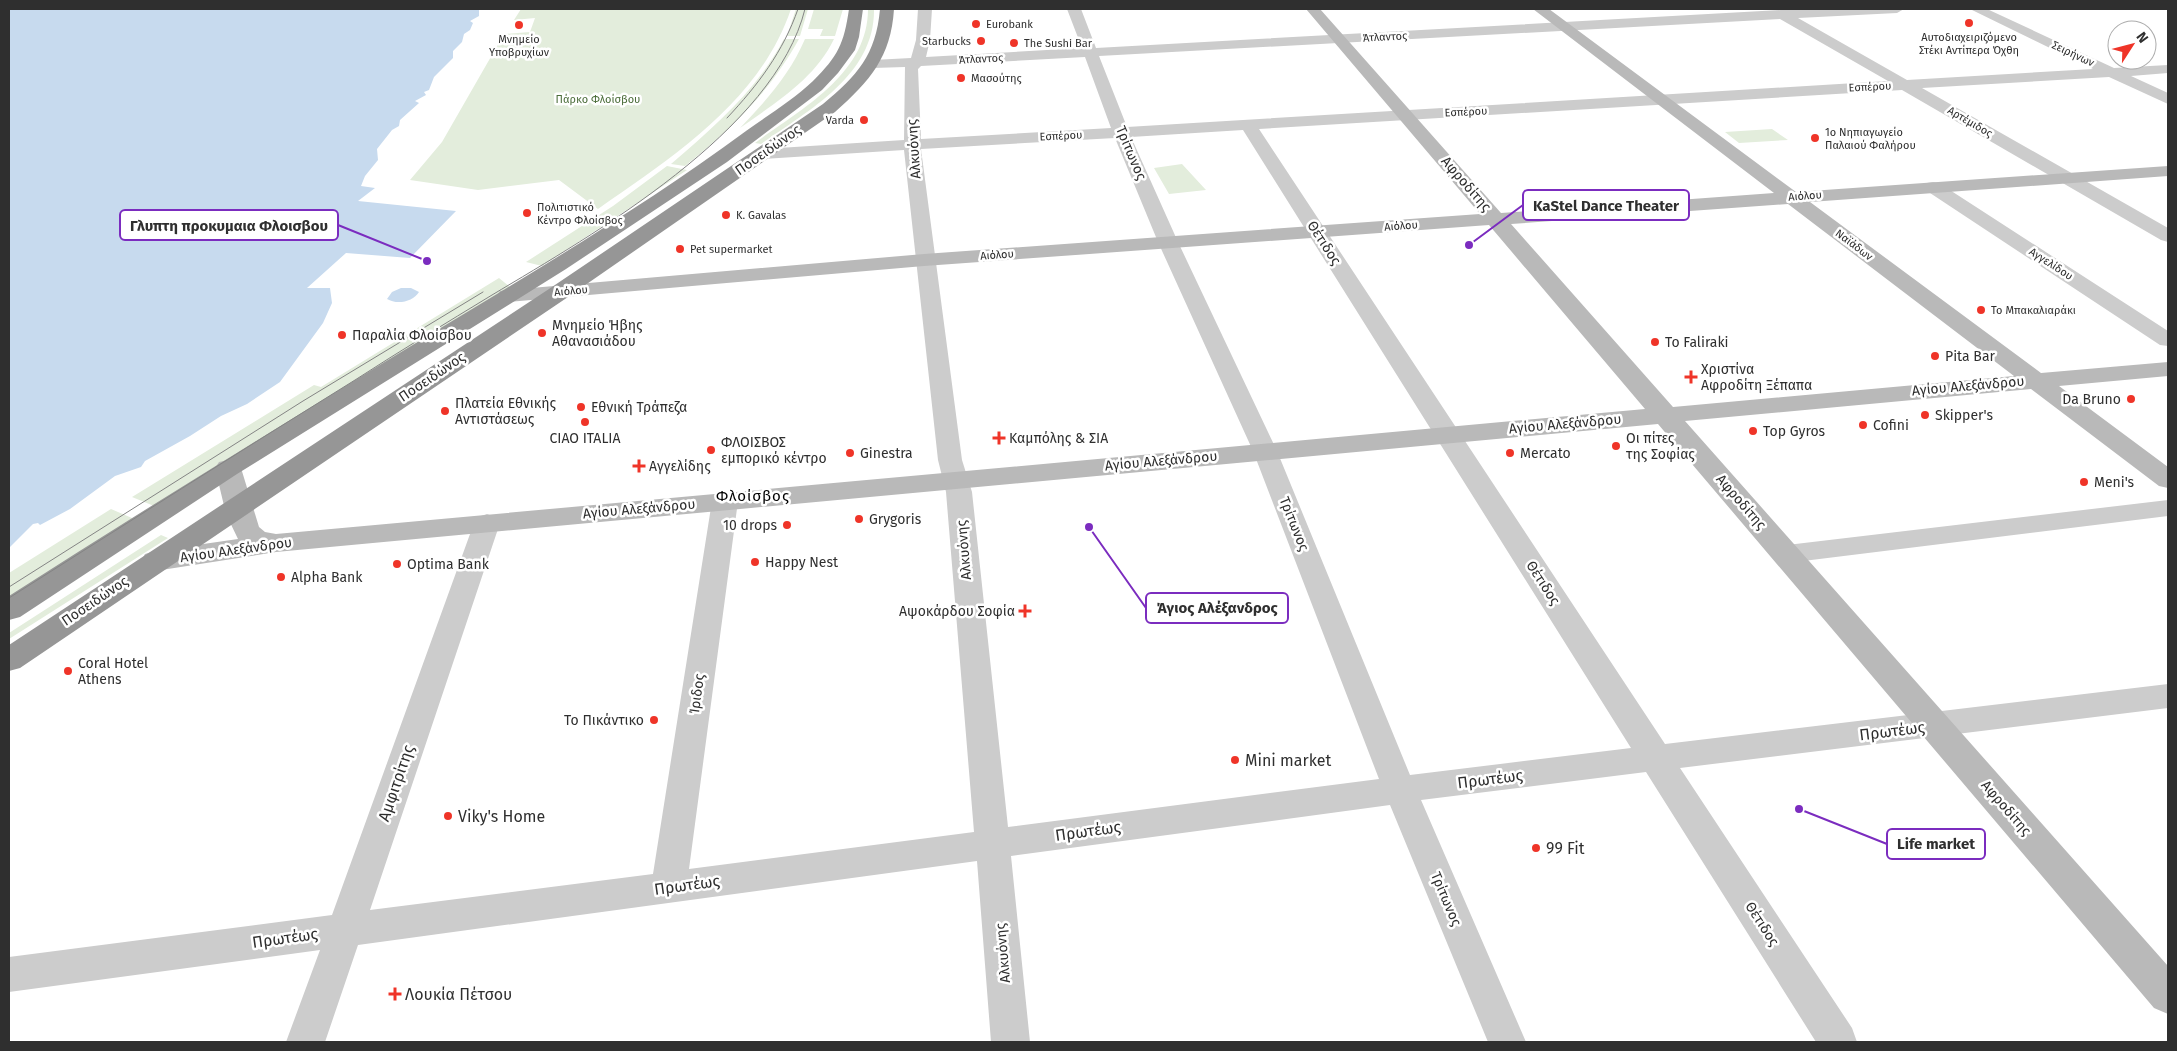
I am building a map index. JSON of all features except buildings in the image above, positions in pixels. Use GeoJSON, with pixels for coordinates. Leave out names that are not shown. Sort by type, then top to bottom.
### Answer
{"type":"FeatureCollection","features":[{"type":"Feature","properties":{"kind":"highway","name":"Ποσειδώνος"},"geometry":{"type":"LineString","coordinates":[[9,610],[228,468],[559,265],[721,158],[816,87],[847,50],[852,37],[856,9]]}},
{"type":"Feature","properties":{"kind":"highway","name":"Ποσειδώνος"},"geometry":{"type":"LineString","coordinates":[[9,660],[560,292],[829,108],[848,92],[874,64],[885,34],[887,9]]}},
{"type":"Feature","properties":{"kind":"street"},"geometry":{"type":"LineString","coordinates":[[917,62],[924,32],[925,9]]}},
{"type":"Feature","properties":{"kind":"street","name":"Τρίτωνος"},"geometry":{"type":"LineString","coordinates":[[1074,9],[1122,132],[1168,242],[1265,451],[1400,790],[1507,1042]]}},
{"type":"Feature","properties":{"kind":"street","name":"Αφροδίτης"},"geometry":{"type":"LineString","coordinates":[[1313,9],[2168,995]]}},
{"type":"Feature","properties":{"kind":"street","name":"Ναϊάδων"},"geometry":{"type":"LineString","coordinates":[[1540,9],[2168,480]]}},
{"type":"Feature","properties":{"kind":"street","name":"Άτλαντος"},"geometry":{"type":"LineString","coordinates":[[874,64],[1564,27],[1778,12],[1897,9]]}},
{"type":"Feature","properties":{"kind":"street","name":"Σειρήνων"},"geometry":{"type":"LineString","coordinates":[[1977,9],[2168,99]]}},
{"type":"Feature","properties":{"kind":"street","name":"Αρτέμιδος"},"geometry":{"type":"LineString","coordinates":[[1778,12],[2168,236]]}},
{"type":"Feature","properties":{"kind":"street","name":"Αλκυόνης"},"geometry":{"type":"LineString","coordinates":[[917,62],[911,69],[912,145],[924,260],[950,460],[954,480],[959,492],[1011,1042]]}},
{"type":"Feature","properties":{"kind":"street","name":"Εσπέρου"},"geometry":{"type":"LineString","coordinates":[[763,154],[2168,69]]}},
{"type":"Feature","properties":{"kind":"street","name":"Θέτιδος"},"geometry":{"type":"LineString","coordinates":[[1248,125],[1838,1042]]}},
{"type":"Feature","properties":{"kind":"street","name":"Αιόλου"},"geometry":{"type":"LineString","coordinates":[[508,296],[924,260],[2168,171]]}},
{"type":"Feature","properties":{"kind":"street","name":"Αγγελίδου"},"geometry":{"type":"LineString","coordinates":[[1933,187],[2168,340]]}},
{"type":"Feature","properties":{"kind":"street","name":"Αιόλου"},"geometry":{"type":"LineString","coordinates":[[598,266],[599,273],[606,278],[634,286]]}},
{"type":"Feature","properties":{"kind":"street","name":"Αγίου Αλεξάνδρου"},"geometry":{"type":"LineString","coordinates":[[155,561],[276,543],[2168,369]]}},
{"type":"Feature","properties":{"kind":"street"},"geometry":{"type":"LineString","coordinates":[[228,468],[242,522],[249,534],[257,540],[276,543]]}},
{"type":"Feature","properties":{"kind":"street","name":"Ίριδος"},"geometry":{"type":"LineString","coordinates":[[669,887],[725,501]]}},
{"type":"Feature","properties":{"kind":"street"},"geometry":{"type":"LineString","coordinates":[[1786,554],[2168,508]]}},
{"type":"Feature","properties":{"kind":"street","name":"Αμφιτρίτης"},"geometry":{"type":"LineString","coordinates":[[306,1042],[487,523]]}},
{"type":"Feature","properties":{"kind":"street","name":"Πρωτέως"},"geometry":{"type":"LineString","coordinates":[[9,975],[1400,790],[2168,696]]}},
{"type":"Feature","properties":{"kind":"green space","name":"Πάρκο Φλοίσβου"},"geometry":{"type":"Polygon","coordinates":[[[521,9],[791,9],[777,42],[758,72],[736,99],[684,147],[598,209],[559,180],[478,190],[410,180],[442,142],[504,34],[530,32],[535,18],[514,20],[521,9]]]}},
{"type":"Feature","properties":{"kind":"green space"},"geometry":{"type":"Polygon","coordinates":[[[796,9],[808,9],[800,36],[787,36],[796,9]]]}},
{"type":"Feature","properties":{"kind":"green space"},"geometry":{"type":"Polygon","coordinates":[[[814,9],[843,9],[835,36],[820,36],[823,29],[808,29],[814,9]]]}},
{"type":"Feature","properties":{"kind":"green space"},"geometry":{"type":"Polygon","coordinates":[[[868,9],[874,9],[871,32],[864,53],[851,72],[818,104],[761,144],[755,143],[811,103],[829,88],[844,71],[857,53],[865,32],[868,9]]]}},
{"type":"Feature","properties":{"kind":"green space"},"geometry":{"type":"Polygon","coordinates":[[[784,39],[799,39],[775,76],[748,109],[685,166],[671,164],[734,107],[761,75],[784,39]]]}},
{"type":"Feature","properties":{"kind":"green space"},"geometry":{"type":"Polygon","coordinates":[[[805,39],[834,39],[826,53],[805,78],[740,128],[777,86],[792,64],[805,39]]]}},
{"type":"Feature","properties":{"kind":"green space"},"geometry":{"type":"Polygon","coordinates":[[[1772,129],[1788,140],[1739,143],[1725,132],[1772,129]]]}},
{"type":"Feature","properties":{"kind":"green space"},"geometry":{"type":"Polygon","coordinates":[[[1182,164],[1206,190],[1169,194],[1154,168],[1182,164]]]}},
{"type":"Feature","properties":{"kind":"green space"},"geometry":{"type":"Polygon","coordinates":[[[667,166],[687,170],[542,266],[526,262],[613,206],[667,166]]]}},
{"type":"Feature","properties":{"kind":"green space"},"geometry":{"type":"Polygon","coordinates":[[[499,278],[510,287],[159,508],[132,497],[314,385],[321,387],[499,278]]]}},
{"type":"Feature","properties":{"kind":"green space"},"geometry":{"type":"Polygon","coordinates":[[[111,509],[139,521],[9,604],[9,573],[111,509]]]}},
{"type":"Feature","properties":{"kind":"green space"},"geometry":{"type":"Polygon","coordinates":[[[161,535],[168,538],[9,639],[9,633],[161,535]]]}},
{"type":"Feature","properties":{"kind":"water"},"geometry":{"type":"Polygon","coordinates":[[[9,9],[482,9],[479,10],[479,16],[470,21],[473,23],[470,30],[464,34],[462,42],[453,51],[453,58],[434,77],[429,90],[424,92],[426,95],[415,101],[419,103],[400,120],[399,126],[392,130],[377,149],[378,160],[365,176],[361,186],[375,188],[358,201],[456,211],[410,258],[346,253],[307,288],[330,288],[332,303],[323,323],[280,382],[247,404],[221,416],[145,461],[141,467],[115,476],[70,509],[40,525],[38,523],[33,524],[9,548],[9,9]]]}},
{"type":"Feature","properties":{"kind":"water"},"geometry":{"type":"Polygon","coordinates":[[[401,288],[411,288],[419,292],[413,298],[404,302],[395,302],[387,299],[392,292],[401,288]]]}},
{"type":"Feature","properties":{"kind":"tram line"},"geometry":{"type":"LineString","coordinates":[[727,118],[749,93],[777,54],[798,9]]}},
{"type":"Feature","properties":{"kind":"tram line"},"geometry":{"type":"LineString","coordinates":[[9,598],[406,348],[580,242],[676,175],[720,137],[758,97],[787,54],[805,9]]}},
{"type":"Feature","properties":{"kind":"tram line"},"geometry":{"type":"LineString","coordinates":[[9,587],[303,401],[483,292]]}},
{"type":"Feature","properties":{"kind":"place","name":"Αυτοδιαχειριζόμενο Στέκι Αντίπερα Όχθη"},"geometry":{"type":"Point","coordinates":[1969,23]}},
{"type":"Feature","properties":{"kind":"place","name":"Eurobank"},"geometry":{"type":"Point","coordinates":[976,24]}},
{"type":"Feature","properties":{"kind":"place","name":"Μνημείο Υποβρυχίων"},"geometry":{"type":"Point","coordinates":[519,25]}},
{"type":"Feature","properties":{"kind":"place","name":"Starbucks"},"geometry":{"type":"Point","coordinates":[981,41]}},
{"type":"Feature","properties":{"kind":"place","name":"The Sushi Bar"},"geometry":{"type":"Point","coordinates":[1014,43]}},
{"type":"Feature","properties":{"kind":"place","name":"Μασούτης"},"geometry":{"type":"Point","coordinates":[961,78]}},
{"type":"Feature","properties":{"kind":"place","name":"Varda"},"geometry":{"type":"Point","coordinates":[864,120]}},
{"type":"Feature","properties":{"kind":"place","name":"1ο Νηπιαγωγείο Παλαιού Φαλήρου"},"geometry":{"type":"Point","coordinates":[1815,138]}},
{"type":"Feature","properties":{"kind":"place","name":"Πολιτιστικό Κέντρο Φλοίσβος"},"geometry":{"type":"Point","coordinates":[527,213]}},
{"type":"Feature","properties":{"kind":"place","name":"K. Gavalas"},"geometry":{"type":"Point","coordinates":[726,215]}},
{"type":"Feature","properties":{"kind":"place","name":"KaStel Dance Theater"},"geometry":{"type":"Point","coordinates":[1469,245]}},
{"type":"Feature","properties":{"kind":"place","name":"Pet supermarket"},"geometry":{"type":"Point","coordinates":[680,249]}},
{"type":"Feature","properties":{"kind":"place","name":"Γλυπτη προκυμαια Φλοισβου"},"geometry":{"type":"Point","coordinates":[427,261]}},
{"type":"Feature","properties":{"kind":"place","name":"Το Μπακαλιαράκι"},"geometry":{"type":"Point","coordinates":[1981,310]}},
{"type":"Feature","properties":{"kind":"place","name":"Μνημείο Ήβης Αθανασιάδου"},"geometry":{"type":"Point","coordinates":[542,333]}},
{"type":"Feature","properties":{"kind":"place","name":"Παραλία Φλοίσβου"},"geometry":{"type":"Point","coordinates":[342,335]}},
{"type":"Feature","properties":{"kind":"place","name":"To Faliraki"},"geometry":{"type":"Point","coordinates":[1655,342]}},
{"type":"Feature","properties":{"kind":"place","name":"Pita Bar"},"geometry":{"type":"Point","coordinates":[1935,356]}},
{"type":"Feature","properties":{"kind":"place","name":"Χριστίνα Αφροδίτη Ξέπαπα"},"geometry":{"type":"Point","coordinates":[1691,377]}},
{"type":"Feature","properties":{"kind":"place","name":"Da Bruno"},"geometry":{"type":"Point","coordinates":[2131,399]}},
{"type":"Feature","properties":{"kind":"place","name":"Εθνική Τράπεζα"},"geometry":{"type":"Point","coordinates":[581,407]}},
{"type":"Feature","properties":{"kind":"place","name":"Πλατεία Εθνικής Αντιστάσεως"},"geometry":{"type":"Point","coordinates":[445,411]}},
{"type":"Feature","properties":{"kind":"place","name":"Skipper's"},"geometry":{"type":"Point","coordinates":[1925,415]}},
{"type":"Feature","properties":{"kind":"place","name":"CIAO ITALIA"},"geometry":{"type":"Point","coordinates":[585,422]}},
{"type":"Feature","properties":{"kind":"place","name":"Cofini"},"geometry":{"type":"Point","coordinates":[1863,425]}},
{"type":"Feature","properties":{"kind":"place","name":"Top Gyros"},"geometry":{"type":"Point","coordinates":[1753,431]}},
{"type":"Feature","properties":{"kind":"place","name":"Καμπόλης & ΣΙΑ"},"geometry":{"type":"Point","coordinates":[999,438]}},
{"type":"Feature","properties":{"kind":"place","name":"Οι πίτες της Σοφίας"},"geometry":{"type":"Point","coordinates":[1616,446]}},
{"type":"Feature","properties":{"kind":"place","name":"ΦΛΟΙΣΒΟΣ εμπορικό κέντρο"},"geometry":{"type":"Point","coordinates":[711,450]}},
{"type":"Feature","properties":{"kind":"place","name":"Ginestra"},"geometry":{"type":"Point","coordinates":[850,453]}},
{"type":"Feature","properties":{"kind":"place","name":"Mercato"},"geometry":{"type":"Point","coordinates":[1510,453]}},
{"type":"Feature","properties":{"kind":"place","name":"Αγγελίδης"},"geometry":{"type":"Point","coordinates":[639,466]}},
{"type":"Feature","properties":{"kind":"place","name":"Meni's"},"geometry":{"type":"Point","coordinates":[2084,482]}},
{"type":"Feature","properties":{"kind":"place","name":"Grygoris"},"geometry":{"type":"Point","coordinates":[859,519]}},
{"type":"Feature","properties":{"kind":"place","name":"10 drops"},"geometry":{"type":"Point","coordinates":[787,525]}},
{"type":"Feature","properties":{"kind":"place","name":"Άγιος Αλέξανδρος"},"geometry":{"type":"Point","coordinates":[1089,527]}},
{"type":"Feature","properties":{"kind":"place","name":"Happy Nest"},"geometry":{"type":"Point","coordinates":[755,562]}},
{"type":"Feature","properties":{"kind":"place","name":"Optima Bank"},"geometry":{"type":"Point","coordinates":[397,564]}},
{"type":"Feature","properties":{"kind":"place","name":"Alpha Bank"},"geometry":{"type":"Point","coordinates":[281,577]}},
{"type":"Feature","properties":{"kind":"place","name":"Αψοκάρδου Σοφία"},"geometry":{"type":"Point","coordinates":[1025,611]}},
{"type":"Feature","properties":{"kind":"place","name":"Coral Hotel Athens"},"geometry":{"type":"Point","coordinates":[68,671]}},
{"type":"Feature","properties":{"kind":"place","name":"Το Πικάντικο"},"geometry":{"type":"Point","coordinates":[654,720]}},
{"type":"Feature","properties":{"kind":"place","name":"Mini market"},"geometry":{"type":"Point","coordinates":[1235,760]}},
{"type":"Feature","properties":{"kind":"place","name":"Life market"},"geometry":{"type":"Point","coordinates":[1799,809]}},
{"type":"Feature","properties":{"kind":"place","name":"Viky's Home"},"geometry":{"type":"Point","coordinates":[448,816]}},
{"type":"Feature","properties":{"kind":"place","name":"99 Fit"},"geometry":{"type":"Point","coordinates":[1536,848]}},
{"type":"Feature","properties":{"kind":"place","name":"Λουκία Πέτσου"},"geometry":{"type":"Point","coordinates":[395,994]}},
{"type":"Feature","properties":{"kind":"district","name":"Φλοίσβος"},"geometry":{"type":"Point","coordinates":[753,496]}}]}
